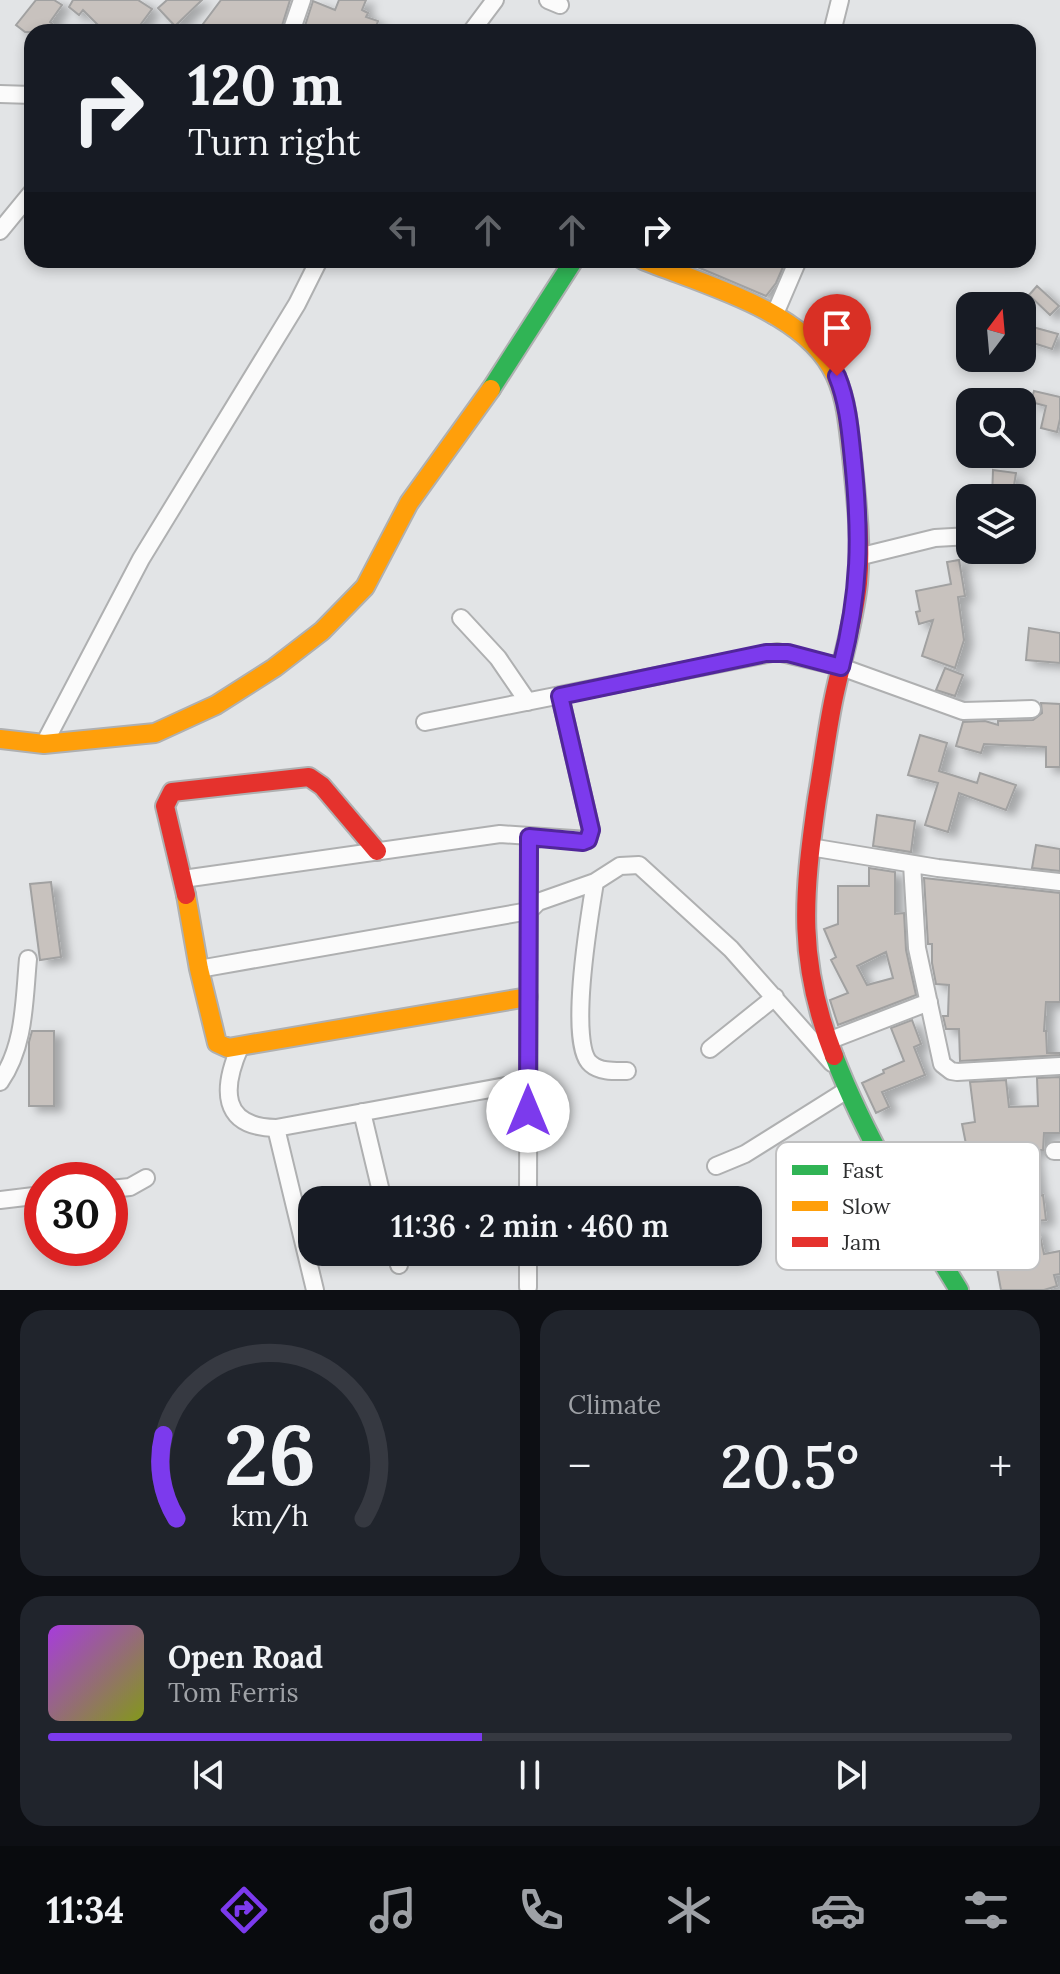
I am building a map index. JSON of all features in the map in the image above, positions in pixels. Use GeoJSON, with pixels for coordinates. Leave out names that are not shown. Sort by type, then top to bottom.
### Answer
{"type":"FeatureCollection","features":[{"type":"Feature","properties":{"kind":"street"},"geometry":{"type":"LineString","coordinates":[[294,24],[302,0]]}},
{"type":"Feature","properties":{"kind":"street"},"geometry":{"type":"LineString","coordinates":[[477,24],[495,0]]}},
{"type":"Feature","properties":{"kind":"street"},"geometry":{"type":"LineString","coordinates":[[834,24],[840,0]]}},
{"type":"Feature","properties":{"kind":"street"},"geometry":{"type":"LineString","coordinates":[[0,94],[24,95]]}},
{"type":"Feature","properties":{"kind":"street"},"geometry":{"type":"LineString","coordinates":[[0,231],[24,202]]}},
{"type":"Feature","properties":{"kind":"street"},"geometry":{"type":"LineString","coordinates":[[44,744],[141,559],[297,304],[315,268]]}},
{"type":"Feature","properties":{"kind":"street"},"geometry":{"type":"LineString","coordinates":[[0,739],[44,744],[155,733],[216,705],[274,668],[344,611],[365,587],[409,503],[506,369],[569,268]]}},
{"type":"Feature","properties":{"kind":"street"},"geometry":{"type":"LineString","coordinates":[[662,268],[774,316],[812,341],[827,358],[846,399],[859,517],[858,583],[810,847],[805,890],[805,945],[828,1041],[844,1081],[876,1142]]}},
{"type":"Feature","properties":{"kind":"street"},"geometry":{"type":"LineString","coordinates":[[774,316],[795,268]]}},
{"type":"Feature","properties":{"kind":"street"},"geometry":{"type":"LineString","coordinates":[[858,557],[935,538],[956,537]]}},
{"type":"Feature","properties":{"kind":"street"},"geometry":{"type":"LineString","coordinates":[[461,618],[498,658],[528,702]]}},
{"type":"Feature","properties":{"kind":"street"},"geometry":{"type":"LineString","coordinates":[[425,722],[766,653],[788,653],[841,667],[963,711],[1032,709]]}},
{"type":"Feature","properties":{"kind":"street"},"geometry":{"type":"LineString","coordinates":[[183,879],[500,834],[583,842],[591,836],[560,696]]}},
{"type":"Feature","properties":{"kind":"street"},"geometry":{"type":"LineString","coordinates":[[377,851],[322,786],[309,777],[172,792],[165,806],[183,879],[214,1038],[222,1047],[240,1047],[528,997]]}},
{"type":"Feature","properties":{"kind":"street"},"geometry":{"type":"LineString","coordinates":[[528,1186],[529,837]]}},
{"type":"Feature","properties":{"kind":"street"},"geometry":{"type":"LineString","coordinates":[[810,847],[912,864],[1060,882]]}},
{"type":"Feature","properties":{"kind":"street"},"geometry":{"type":"LineString","coordinates":[[912,864],[917,948],[942,1064],[951,1071],[1060,1066]]}},
{"type":"Feature","properties":{"kind":"street"},"geometry":{"type":"LineString","coordinates":[[199,969],[529,911],[538,902],[595,882],[620,866],[639,865],[731,949],[844,1081]]}},
{"type":"Feature","properties":{"kind":"street"},"geometry":{"type":"LineString","coordinates":[[595,882],[583,950],[581,1048],[591,1065],[603,1070],[627,1071]]}},
{"type":"Feature","properties":{"kind":"street"},"geometry":{"type":"LineString","coordinates":[[0,1082],[10,1068],[19,1041],[28,959]]}},
{"type":"Feature","properties":{"kind":"street"},"geometry":{"type":"LineString","coordinates":[[710,1049],[775,997]]}},
{"type":"Feature","properties":{"kind":"street"},"geometry":{"type":"LineString","coordinates":[[828,1041],[929,1002]]}},
{"type":"Feature","properties":{"kind":"street"},"geometry":{"type":"LineString","coordinates":[[240,1047],[229,1076],[227,1095],[233,1111],[243,1121],[259,1128],[276,1128],[528,1082]]}},
{"type":"Feature","properties":{"kind":"street"},"geometry":{"type":"LineString","coordinates":[[716,1166],[745,1154],[844,1081]]}},
{"type":"Feature","properties":{"kind":"street"},"geometry":{"type":"LineString","coordinates":[[362,1112],[380,1186]]}},
{"type":"Feature","properties":{"kind":"street"},"geometry":{"type":"LineString","coordinates":[[276,1128],[315,1290]]}},
{"type":"Feature","properties":{"kind":"street"},"geometry":{"type":"LineString","coordinates":[[128,1187],[146,1178]]}},
{"type":"Feature","properties":{"kind":"street"},"geometry":{"type":"LineString","coordinates":[[0,1200],[24,1197]]}},
{"type":"Feature","properties":{"kind":"street"},"geometry":{"type":"LineString","coordinates":[[528,1266],[528,1287]]}},
{"type":"Feature","properties":{"kind":"street"},"geometry":{"type":"LineString","coordinates":[[947,1270],[959,1290]]}},
{"type":"Feature","properties":{"kind":"building"},"geometry":{"type":"Polygon","coordinates":[[[36,0],[54,0],[62,5],[50,22],[52,24],[24,24],[24,31],[16,25],[36,0]]]}},
{"type":"Feature","properties":{"kind":"building"},"geometry":{"type":"Polygon","coordinates":[[[73,0],[138,0],[152,9],[141,24],[97,24],[83,10],[79,15],[69,7],[73,0]]]}},
{"type":"Feature","properties":{"kind":"building"},"geometry":{"type":"Polygon","coordinates":[[[167,0],[202,0],[177,24],[173,24],[158,8],[167,0]]]}},
{"type":"Feature","properties":{"kind":"building"},"geometry":{"type":"Polygon","coordinates":[[[221,0],[290,0],[282,24],[203,24],[221,0]]]}},
{"type":"Feature","properties":{"kind":"building"},"geometry":{"type":"Polygon","coordinates":[[[339,0],[366,0],[362,10],[368,13],[366,17],[378,21],[377,24],[306,24],[313,1],[335,10],[339,0]]]}},
{"type":"Feature","properties":{"kind":"building"},"geometry":{"type":"Polygon","coordinates":[[[700,268],[783,268],[766,296],[700,268]]]}},
{"type":"Feature","properties":{"kind":"building"},"geometry":{"type":"Polygon","coordinates":[[[1037,286],[1059,306],[1050,315],[1036,302],[1036,292],[1032,292],[1037,286]]]}},
{"type":"Feature","properties":{"kind":"building"},"geometry":{"type":"Polygon","coordinates":[[[1036,328],[1058,334],[1052,349],[1036,344],[1036,328]]]}},
{"type":"Feature","properties":{"kind":"building"},"geometry":{"type":"Polygon","coordinates":[[[1036,391],[1060,397],[1057,432],[1041,428],[1046,406],[1036,403],[1036,391]]]}},
{"type":"Feature","properties":{"kind":"building"},"geometry":{"type":"Polygon","coordinates":[[[993,470],[1016,473],[1014,484],[992,484],[993,470]]]}},
{"type":"Feature","properties":{"kind":"building"},"geometry":{"type":"Polygon","coordinates":[[[956,560],[956,564],[960,564],[965,596],[958,597],[964,640],[955,668],[922,656],[933,620],[919,624],[916,612],[920,611],[916,591],[951,584],[947,562],[956,560]]]}},
{"type":"Feature","properties":{"kind":"building"},"geometry":{"type":"Polygon","coordinates":[[[1029,628],[1060,633],[1060,663],[1026,660],[1029,628]]]}},
{"type":"Feature","properties":{"kind":"building"},"geometry":{"type":"Polygon","coordinates":[[[945,668],[963,675],[955,696],[936,690],[945,668]]]}},
{"type":"Feature","properties":{"kind":"building"},"geometry":{"type":"Polygon","coordinates":[[[1041,703],[1060,704],[1060,767],[1046,767],[1046,747],[984,744],[981,753],[956,746],[963,722],[985,721],[998,725],[998,721],[1033,720],[1042,713],[1041,703]]]}},
{"type":"Feature","properties":{"kind":"building"},"geometry":{"type":"Polygon","coordinates":[[[920,735],[947,743],[939,771],[977,783],[980,773],[1016,785],[1006,810],[959,793],[948,832],[925,825],[938,783],[908,775],[920,735]]]}},
{"type":"Feature","properties":{"kind":"building"},"geometry":{"type":"Polygon","coordinates":[[[877,815],[915,821],[911,852],[873,846],[877,815]]]}},
{"type":"Feature","properties":{"kind":"building"},"geometry":{"type":"Polygon","coordinates":[[[1036,845],[1060,849],[1060,871],[1032,868],[1036,845]]]}},
{"type":"Feature","properties":{"kind":"building"},"geometry":{"type":"Polygon","coordinates":[[[869,868],[895,872],[895,914],[904,913],[906,950],[916,995],[838,1025],[830,1000],[848,993],[831,960],[836,957],[824,929],[838,924],[838,886],[869,886],[869,868]],[[886,952],[857,966],[867,985],[893,978],[886,952]]]}},
{"type":"Feature","properties":{"kind":"building"},"geometry":{"type":"Polygon","coordinates":[[[924,878],[1060,893],[1060,1002],[1046,1002],[1044,1031],[1047,1053],[1060,1055],[960,1061],[959,1029],[946,1029],[943,1016],[948,1016],[949,985],[936,984],[932,944],[928,944],[924,878]]]}},
{"type":"Feature","properties":{"kind":"building"},"geometry":{"type":"Polygon","coordinates":[[[51,882],[61,957],[40,960],[30,884],[51,882]]]}},
{"type":"Feature","properties":{"kind":"building"},"geometry":{"type":"Polygon","coordinates":[[[912,1020],[921,1044],[914,1047],[925,1075],[882,1092],[889,1107],[876,1113],[862,1083],[904,1061],[891,1028],[912,1020]]]}},
{"type":"Feature","properties":{"kind":"building"},"geometry":{"type":"Polygon","coordinates":[[[32,1031],[54,1031],[54,1106],[29,1106],[29,1042],[32,1031]]]}},
{"type":"Feature","properties":{"kind":"building"},"geometry":{"type":"Polygon","coordinates":[[[1060,1077],[1060,1133],[1044,1133],[1043,1150],[1040,1150],[1040,1142],[966,1142],[962,1124],[975,1122],[970,1082],[1006,1080],[1009,1107],[1038,1106],[1037,1078],[1060,1077]]]}},
{"type":"Feature","properties":{"kind":"building"},"geometry":{"type":"Polygon","coordinates":[[[1043,1195],[1046,1220],[1040,1221],[1040,1196],[1043,1195]]]}},
{"type":"Feature","properties":{"kind":"building"},"geometry":{"type":"Polygon","coordinates":[[[1040,1236],[1044,1254],[1060,1251],[1060,1274],[1054,1275],[1057,1286],[1044,1290],[1001,1290],[997,1270],[1040,1270],[1040,1236]]]}},
{"type":"Feature","properties":{"kind":"traffic: fast"},"geometry":{"type":"LineString","coordinates":[[491,389],[569,268]]}},
{"type":"Feature","properties":{"kind":"traffic: fast"},"geometry":{"type":"LineString","coordinates":[[834,1056],[873,1142]]}},
{"type":"Feature","properties":{"kind":"traffic: fast"},"geometry":{"type":"LineString","coordinates":[[947,1270],[959,1290]]}},
{"type":"Feature","properties":{"kind":"traffic: slow"},"geometry":{"type":"LineString","coordinates":[[664,268],[773,314],[816,347],[831,367],[840,388],[852,456]]}},
{"type":"Feature","properties":{"kind":"traffic: slow"},"geometry":{"type":"LineString","coordinates":[[0,739],[44,744],[155,733],[216,705],[274,668],[322,631],[365,587],[409,503],[491,389]]}},
{"type":"Feature","properties":{"kind":"traffic: slow"},"geometry":{"type":"LineString","coordinates":[[186,895],[199,969],[217,1043],[228,1048],[528,997]]}},
{"type":"Feature","properties":{"kind":"traffic: jam"},"geometry":{"type":"LineString","coordinates":[[834,1056],[814,990],[806,929],[806,898],[827,735],[858,583],[859,535],[852,456]]}},
{"type":"Feature","properties":{"kind":"traffic: jam"},"geometry":{"type":"LineString","coordinates":[[186,895],[165,806],[172,792],[309,777],[322,786],[377,851]]}},
{"type":"Feature","properties":{"kind":"route"},"geometry":{"type":"LineString","coordinates":[[528,1111],[529,837],[583,842],[591,836],[560,696],[766,653],[788,653],[841,667],[858,583],[859,517],[846,399],[837,376]]}}]}
